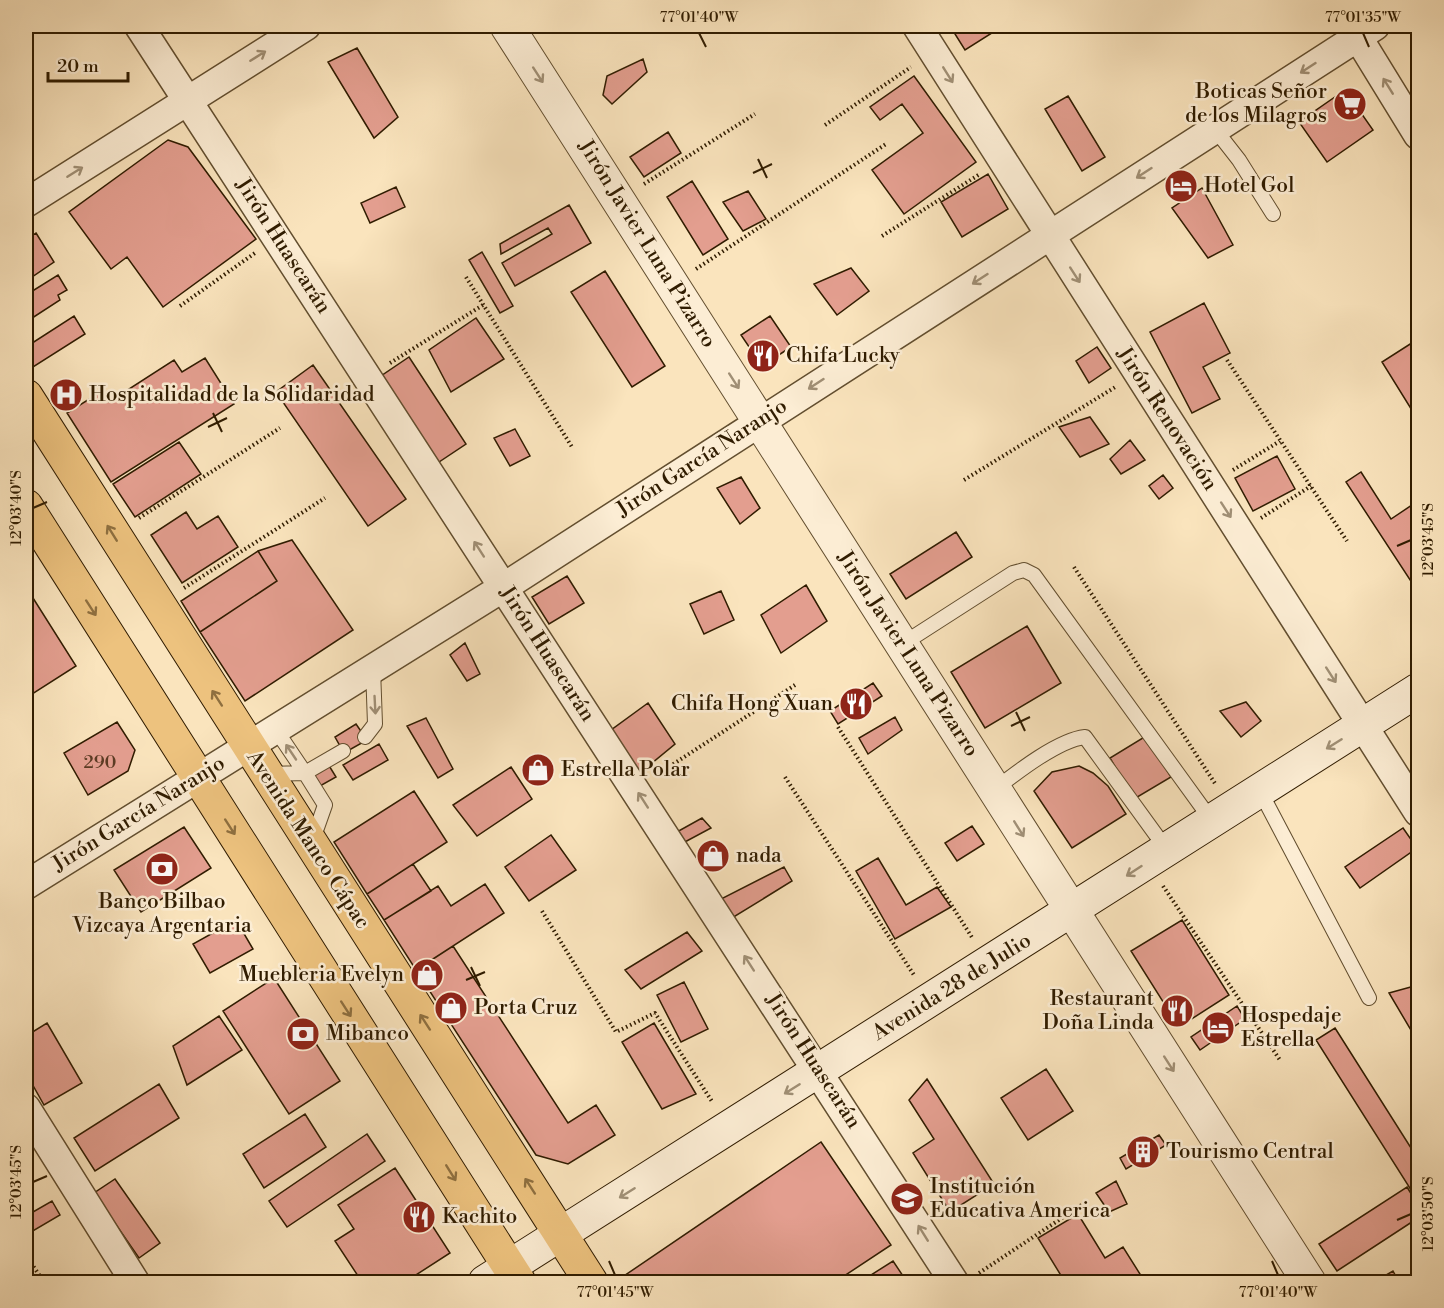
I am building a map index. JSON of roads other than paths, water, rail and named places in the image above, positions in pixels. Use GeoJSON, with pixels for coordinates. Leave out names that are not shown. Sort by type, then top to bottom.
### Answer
{"type":"FeatureCollection","features":[{"type":"Feature","properties":{"kind":"main road","name":"Avenida Manco Cápac"},"geometry":{"type":"LineString","coordinates":[[26,396],[591,1282]]}},
{"type":"Feature","properties":{"kind":"main road"},"geometry":{"type":"LineString","coordinates":[[26,506],[198,777],[505,1277]]}},
{"type":"Feature","properties":{"kind":"street","name":"Jirón Huascarán"},"geometry":{"type":"LineString","coordinates":[[140,26],[820,1071],[964,1279]]}},
{"type":"Feature","properties":{"kind":"street"},"geometry":{"type":"LineString","coordinates":[[26,203],[306,26]]}},
{"type":"Feature","properties":{"kind":"street","name":"Jirón Javier Luna Pizarro"},"geometry":{"type":"LineString","coordinates":[[507,26],[1309,1282]]}},
{"type":"Feature","properties":{"kind":"street","name":"Jirón Renovación"},"geometry":{"type":"LineString","coordinates":[[917,26],[1419,812]]}},
{"type":"Feature","properties":{"kind":"street"},"geometry":{"type":"LineString","coordinates":[[1361,29],[1419,135]]}},
{"type":"Feature","properties":{"kind":"street","name":"Jirón García Naranjo"},"geometry":{"type":"LineString","coordinates":[[26,885],[504,587],[1215,128],[1361,29]]}},
{"type":"Feature","properties":{"kind":"street","name":"Avenida 28 de Julio"},"geometry":{"type":"LineString","coordinates":[[505,1277],[561,1235],[1419,690]]}},
{"type":"Feature","properties":{"kind":"street"},"geometry":{"type":"LineString","coordinates":[[26,1108],[135,1282]]}},
{"type":"Feature","properties":{"kind":"lane"},"geometry":{"type":"LineString","coordinates":[[1215,128],[1239,160],[1273,214]]}},
{"type":"Feature","properties":{"kind":"lane"},"geometry":{"type":"LineString","coordinates":[[901,645],[1013,573],[1024,570],[1034,575],[1222,815]]}},
{"type":"Feature","properties":{"kind":"lane"},"geometry":{"type":"LineString","coordinates":[[365,737],[375,724],[373,669]]}},
{"type":"Feature","properties":{"kind":"lane"},"geometry":{"type":"LineString","coordinates":[[276,730],[325,805],[311,844]]}},
{"type":"Feature","properties":{"kind":"lane"},"geometry":{"type":"LineString","coordinates":[[994,790],[1069,742],[1085,737],[1157,856]]}},
{"type":"Feature","properties":{"kind":"lane"},"geometry":{"type":"LineString","coordinates":[[266,774],[305,773],[343,751]]}},
{"type":"Feature","properties":{"kind":"lane"},"geometry":{"type":"LineString","coordinates":[[1260,791],[1369,998]]}},
{"type":"Feature","properties":{"kind":"place","name":"Boticas Señor de los Milagros"},"geometry":{"type":"Point","coordinates":[1350,104]}},
{"type":"Feature","properties":{"kind":"place","name":"Hotel Gol"},"geometry":{"type":"Point","coordinates":[1181,186]}},
{"type":"Feature","properties":{"kind":"place","name":"Chifa Lucky"},"geometry":{"type":"Point","coordinates":[763,356]}},
{"type":"Feature","properties":{"kind":"place","name":"Hospitalidad de la Solidaridad"},"geometry":{"type":"Point","coordinates":[66,395]}},
{"type":"Feature","properties":{"kind":"place","name":"Chifa Hong Xuan"},"geometry":{"type":"Point","coordinates":[856,704]}},
{"type":"Feature","properties":{"kind":"place","name":"Estrella Polar"},"geometry":{"type":"Point","coordinates":[538,770]}},
{"type":"Feature","properties":{"kind":"place","name":"nada"},"geometry":{"type":"Point","coordinates":[713,856]}},
{"type":"Feature","properties":{"kind":"place","name":"Banco Bilbao Vizcaya Argentaria"},"geometry":{"type":"Point","coordinates":[162,869]}},
{"type":"Feature","properties":{"kind":"place","name":"Muebleria Evelyn"},"geometry":{"type":"Point","coordinates":[427,975]}},
{"type":"Feature","properties":{"kind":"place","name":"Porta Cruz"},"geometry":{"type":"Point","coordinates":[451,1008]}},
{"type":"Feature","properties":{"kind":"place","name":"Restaurant Doña Linda"},"geometry":{"type":"Point","coordinates":[1177,1011]}},
{"type":"Feature","properties":{"kind":"place","name":"Hospedaje Estrella"},"geometry":{"type":"Point","coordinates":[1218,1028]}},
{"type":"Feature","properties":{"kind":"place","name":"Mibanco"},"geometry":{"type":"Point","coordinates":[303,1034]}},
{"type":"Feature","properties":{"kind":"place","name":"Tourismo Central"},"geometry":{"type":"Point","coordinates":[1143,1152]}},
{"type":"Feature","properties":{"kind":"place","name":"Institución Educativa America"},"geometry":{"type":"Point","coordinates":[907,1199]}},
{"type":"Feature","properties":{"kind":"place","name":"Kachito"},"geometry":{"type":"Point","coordinates":[419,1217]}}]}
